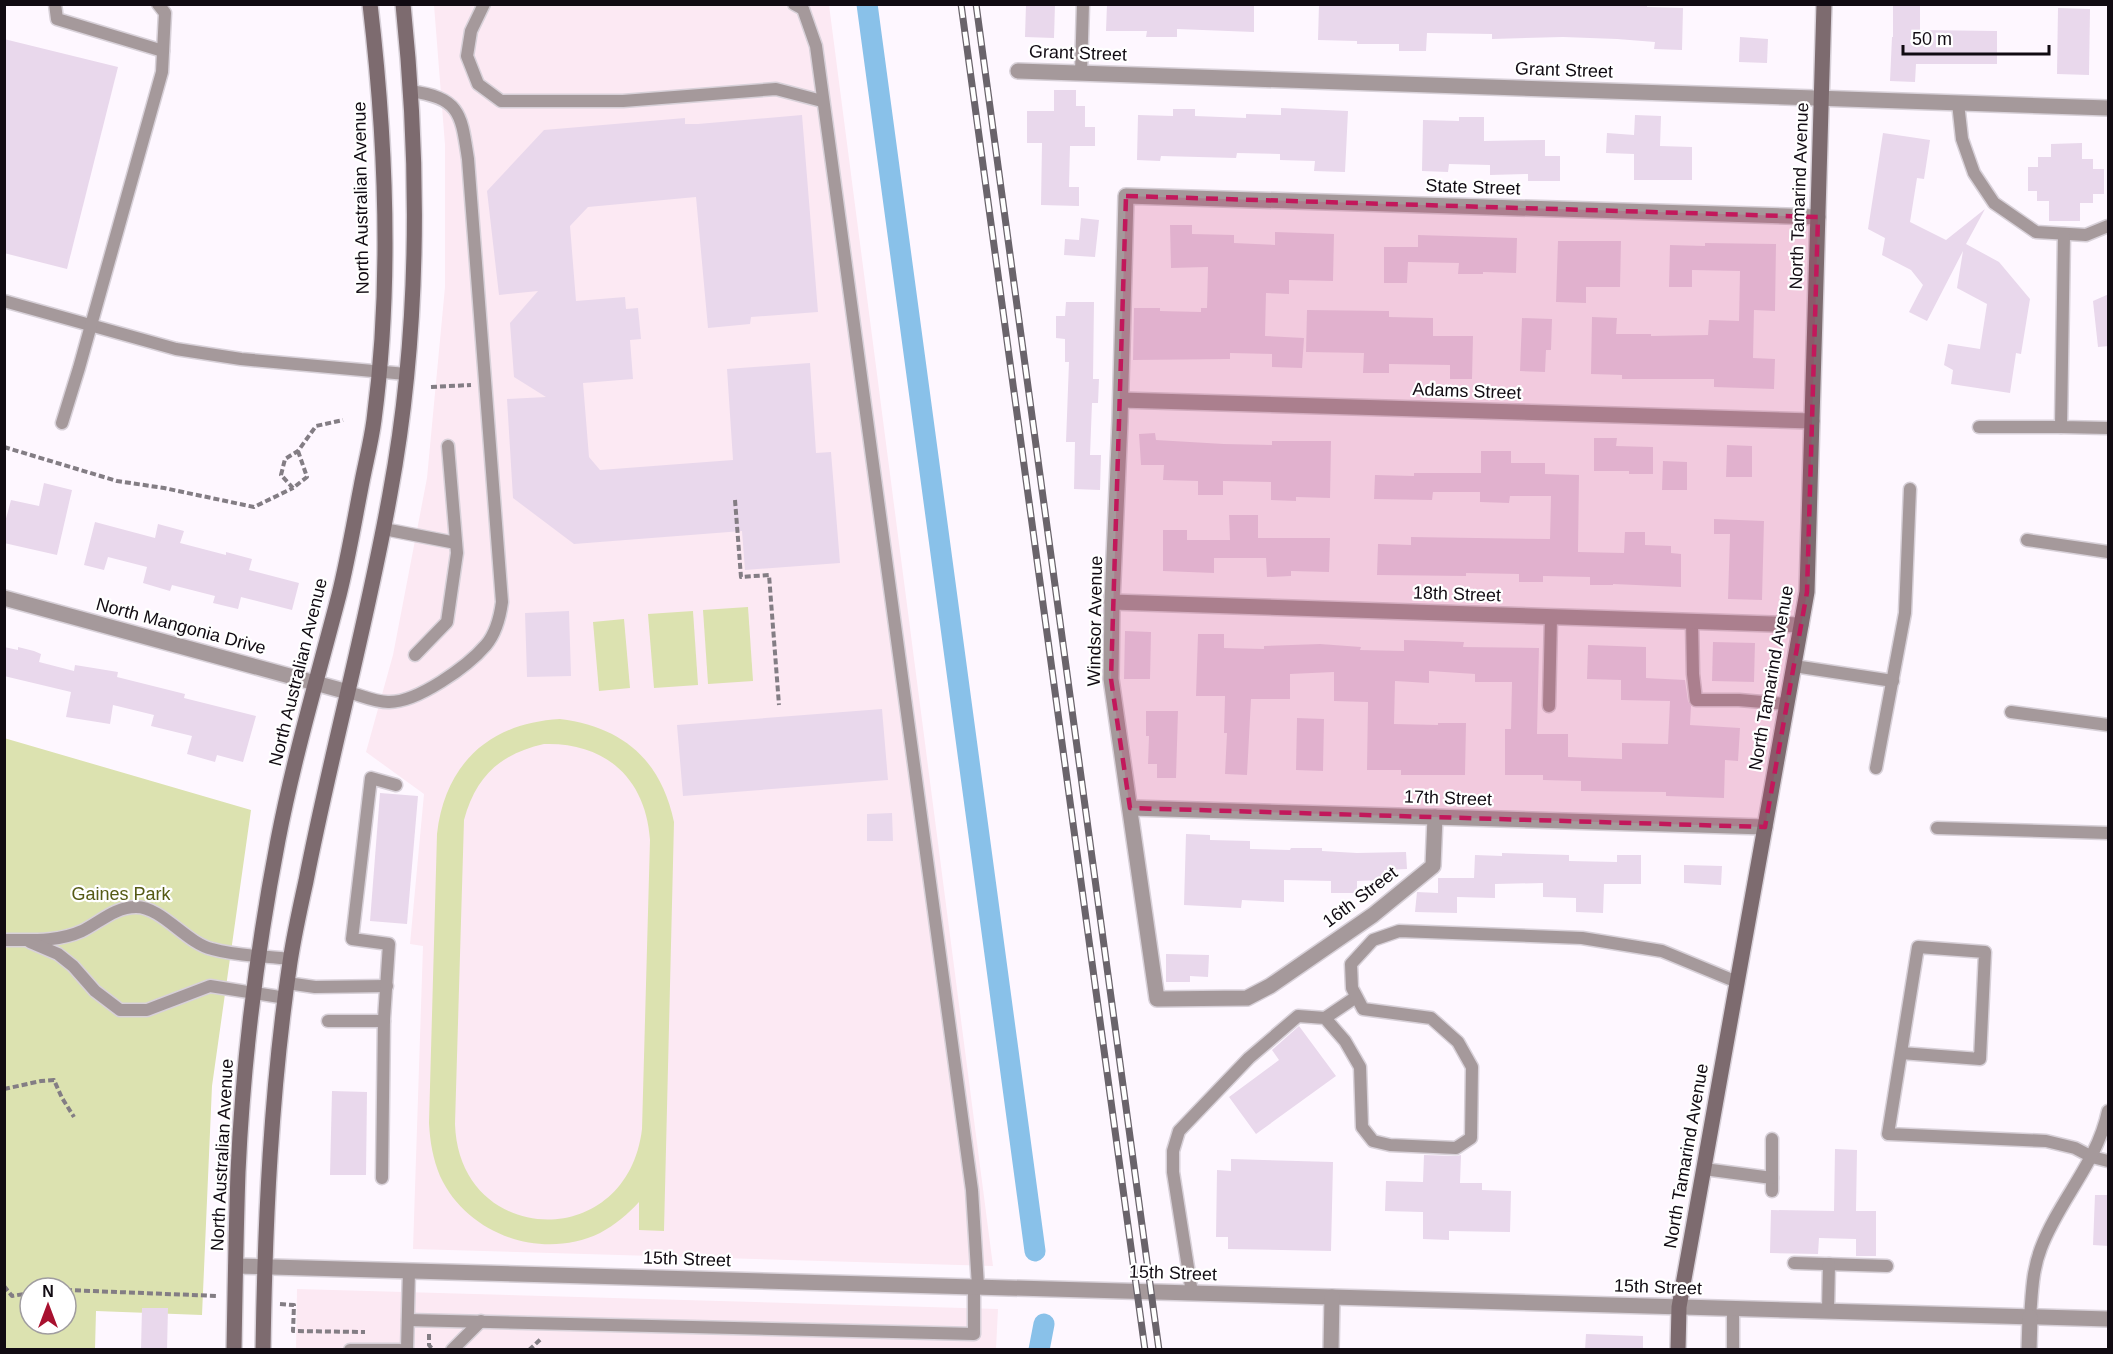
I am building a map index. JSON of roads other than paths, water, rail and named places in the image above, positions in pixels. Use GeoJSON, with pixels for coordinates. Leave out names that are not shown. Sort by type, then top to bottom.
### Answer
{"type":"FeatureCollection","features":[{"type":"Feature","properties":{"kind":"main road","name":"North Australian Avenue"},"geometry":{"type":"LineString","coordinates":[[234,1350],[238,1170],[247,1052],[258,955],[278,838],[300,740],[344,569],[374,421],[385,243],[384,165],[378,65],[370,4]]}},
{"type":"Feature","properties":{"kind":"main road"},"geometry":{"type":"LineString","coordinates":[[263,1350],[270,1158],[290,959],[315,833],[375,578],[393,479],[406,374],[415,225],[413,136],[403,4]]}},
{"type":"Feature","properties":{"kind":"main road","name":"North Tamarind Avenue"},"geometry":{"type":"LineString","coordinates":[[1678,1350],[1679,1307],[1807,592],[1824,4]]}},
{"type":"Feature","properties":{"kind":"street","name":"Grant Street"},"geometry":{"type":"LineString","coordinates":[[1018,71],[2109,108]]}},
{"type":"Feature","properties":{"kind":"street","name":"State Street"},"geometry":{"type":"LineString","coordinates":[[1126,196],[1818,217]]}},
{"type":"Feature","properties":{"kind":"street","name":"Windsor Avenue"},"geometry":{"type":"LineString","coordinates":[[1126,196],[1111,679],[1157,999],[1247,998],[1270,986]]}},
{"type":"Feature","properties":{"kind":"street","name":"Adams Street"},"geometry":{"type":"LineString","coordinates":[[1121,400],[1812,421]]}},
{"type":"Feature","properties":{"kind":"street","name":"North Mangonia Drive"},"geometry":{"type":"LineString","coordinates":[[4,598],[348,692]]}},
{"type":"Feature","properties":{"kind":"street","name":"18th Street"},"geometry":{"type":"LineString","coordinates":[[1112,602],[1801,625]]}},
{"type":"Feature","properties":{"kind":"street","name":"17th Street"},"geometry":{"type":"LineString","coordinates":[[1130,808],[1765,827]]}},
{"type":"Feature","properties":{"kind":"street","name":"16th Street"},"geometry":{"type":"LineString","coordinates":[[1270,986],[1373,915],[1433,866],[1436,817]]}},
{"type":"Feature","properties":{"kind":"street","name":"15th Street"},"geometry":{"type":"LineString","coordinates":[[236,1266],[2109,1319]]}},
{"type":"Feature","properties":{"kind":"street"},"geometry":{"type":"LineString","coordinates":[[1331,1350],[1332,1297]]}},
{"type":"Feature","properties":{"kind":"street"},"geometry":{"type":"LineString","coordinates":[[2029,1350],[2030,1317]]}},
{"type":"Feature","properties":{"kind":"lane"},"geometry":{"type":"LineString","coordinates":[[55,4],[57,19],[163,51]]}},
{"type":"Feature","properties":{"kind":"lane"},"geometry":{"type":"LineString","coordinates":[[62,423],[162,72],[165,13],[158,4]]}},
{"type":"Feature","properties":{"kind":"lane"},"geometry":{"type":"LineString","coordinates":[[484,4],[471,31],[467,56],[478,84],[501,100],[623,101],[776,89],[822,102]]}},
{"type":"Feature","properties":{"kind":"lane"},"geometry":{"type":"LineString","coordinates":[[408,1320],[974,1334],[976,1286],[972,1190],[815,43],[803,9],[794,4]]}},
{"type":"Feature","properties":{"kind":"lane"},"geometry":{"type":"LineString","coordinates":[[1081,73],[1083,4]]}},
{"type":"Feature","properties":{"kind":"lane"},"geometry":{"type":"LineString","coordinates":[[348,692],[388,702],[413,697],[451,676],[486,644],[500,620],[502,602],[468,159],[462,125],[455,108],[445,100],[428,93],[410,91]]}},
{"type":"Feature","properties":{"kind":"lane"},"geometry":{"type":"LineString","coordinates":[[1958,103],[1962,140],[1974,173],[1994,203],[2036,232],[2086,235],[2109,226]]}},
{"type":"Feature","properties":{"kind":"lane"},"geometry":{"type":"LineString","coordinates":[[2061,427],[2064,234]]}},
{"type":"Feature","properties":{"kind":"lane"},"geometry":{"type":"LineString","coordinates":[[4,301],[176,349],[241,358],[406,374]]}},
{"type":"Feature","properties":{"kind":"lane"},"geometry":{"type":"LineString","coordinates":[[1979,427],[2109,428]]}},
{"type":"Feature","properties":{"kind":"lane"},"geometry":{"type":"LineString","coordinates":[[415,655],[447,622],[457,553],[448,446]]}},
{"type":"Feature","properties":{"kind":"lane"},"geometry":{"type":"LineString","coordinates":[[1876,768],[1905,613],[1910,489]]}},
{"type":"Feature","properties":{"kind":"lane"},"geometry":{"type":"LineString","coordinates":[[384,529],[456,543]]}},
{"type":"Feature","properties":{"kind":"lane"},"geometry":{"type":"LineString","coordinates":[[2027,540],[2109,552]]}},
{"type":"Feature","properties":{"kind":"lane"},"geometry":{"type":"LineString","coordinates":[[1549,706],[1551,617]]}},
{"type":"Feature","properties":{"kind":"lane"},"geometry":{"type":"LineString","coordinates":[[1692,621],[1696,700],[1739,700],[1787,704]]}},
{"type":"Feature","properties":{"kind":"lane"},"geometry":{"type":"LineString","coordinates":[[1794,666],[1893,681]]}},
{"type":"Feature","properties":{"kind":"lane"},"geometry":{"type":"LineString","coordinates":[[2011,712],[2109,724]]}},
{"type":"Feature","properties":{"kind":"lane"},"geometry":{"type":"LineString","coordinates":[[382,1178],[384,1022],[389,944],[352,939],[371,778],[396,785]]}},
{"type":"Feature","properties":{"kind":"lane"},"geometry":{"type":"LineString","coordinates":[[1937,828],[2109,833]]}},
{"type":"Feature","properties":{"kind":"lane"},"geometry":{"type":"LineString","coordinates":[[4,940],[48,940],[81,931],[110,914],[137,907],[156,913],[190,938],[211,949],[290,959]]}},
{"type":"Feature","properties":{"kind":"lane"},"geometry":{"type":"LineString","coordinates":[[1325,1018],[1346,1041],[1360,1066],[1362,1127],[1373,1141],[1390,1145],[1456,1148],[1471,1138],[1472,1067],[1458,1042],[1431,1018],[1363,1009],[1352,988],[1351,964],[1373,940],[1399,931],[1581,938],[1662,951],[1737,982]]}},
{"type":"Feature","properties":{"kind":"lane"},"geometry":{"type":"LineString","coordinates":[[26,940],[58,954],[73,966],[95,991],[120,1010],[147,1010],[210,986],[253,994],[315,987],[387,986]]}},
{"type":"Feature","properties":{"kind":"lane"},"geometry":{"type":"LineString","coordinates":[[1901,1053],[1980,1059],[1985,952],[1918,947],[1888,1134],[2046,1141],[2075,1148],[2092,1157],[2109,1161]]}},
{"type":"Feature","properties":{"kind":"lane"},"geometry":{"type":"LineString","coordinates":[[1192,1293],[1173,1172],[1173,1151],[1179,1131],[1249,1058],[1298,1016],[1325,1018],[1356,997]]}},
{"type":"Feature","properties":{"kind":"lane"},"geometry":{"type":"LineString","coordinates":[[328,1021],[384,1022]]}},
{"type":"Feature","properties":{"kind":"lane"},"geometry":{"type":"LineString","coordinates":[[2030,1317],[2033,1279],[2040,1250],[2058,1213],[2092,1157],[2109,1111]]}},
{"type":"Feature","properties":{"kind":"lane"},"geometry":{"type":"LineString","coordinates":[[1772,1139],[1772,1191]]}},
{"type":"Feature","properties":{"kind":"lane"},"geometry":{"type":"LineString","coordinates":[[1704,1169],[1772,1178]]}},
{"type":"Feature","properties":{"kind":"lane"},"geometry":{"type":"LineString","coordinates":[[1794,1263],[1887,1266]]}},
{"type":"Feature","properties":{"kind":"lane"},"geometry":{"type":"LineString","coordinates":[[1828,1311],[1829,1264]]}},
{"type":"Feature","properties":{"kind":"lane"},"geometry":{"type":"LineString","coordinates":[[407,1350],[409,1270]]}},
{"type":"Feature","properties":{"kind":"lane"},"geometry":{"type":"LineString","coordinates":[[1733,1308],[1733,1350]]}},
{"type":"Feature","properties":{"kind":"lane"},"geometry":{"type":"LineString","coordinates":[[452,1350],[481,1321]]}},
{"type":"Feature","properties":{"kind":"lane"},"geometry":{"type":"LineString","coordinates":[[350,1350],[350,1348],[400,1350]]}},
{"type":"Feature","properties":{"kind":"waterway"},"geometry":{"type":"LineString","coordinates":[[867,4],[1035,1251]]}},
{"type":"Feature","properties":{"kind":"waterway"},"geometry":{"type":"LineString","coordinates":[[1039,1350],[1044,1324]]}},
{"type":"Feature","properties":{"kind":"railway"},"geometry":{"type":"LineString","coordinates":[[961,4],[1145,1350]]}},
{"type":"Feature","properties":{"kind":"railway"},"geometry":{"type":"LineString","coordinates":[[976,4],[1159,1350]]}},
{"type":"Feature","properties":{"kind":"park label","name":"Gaines Park"},"geometry":{"type":"Point","coordinates":[121,894]}}]}
